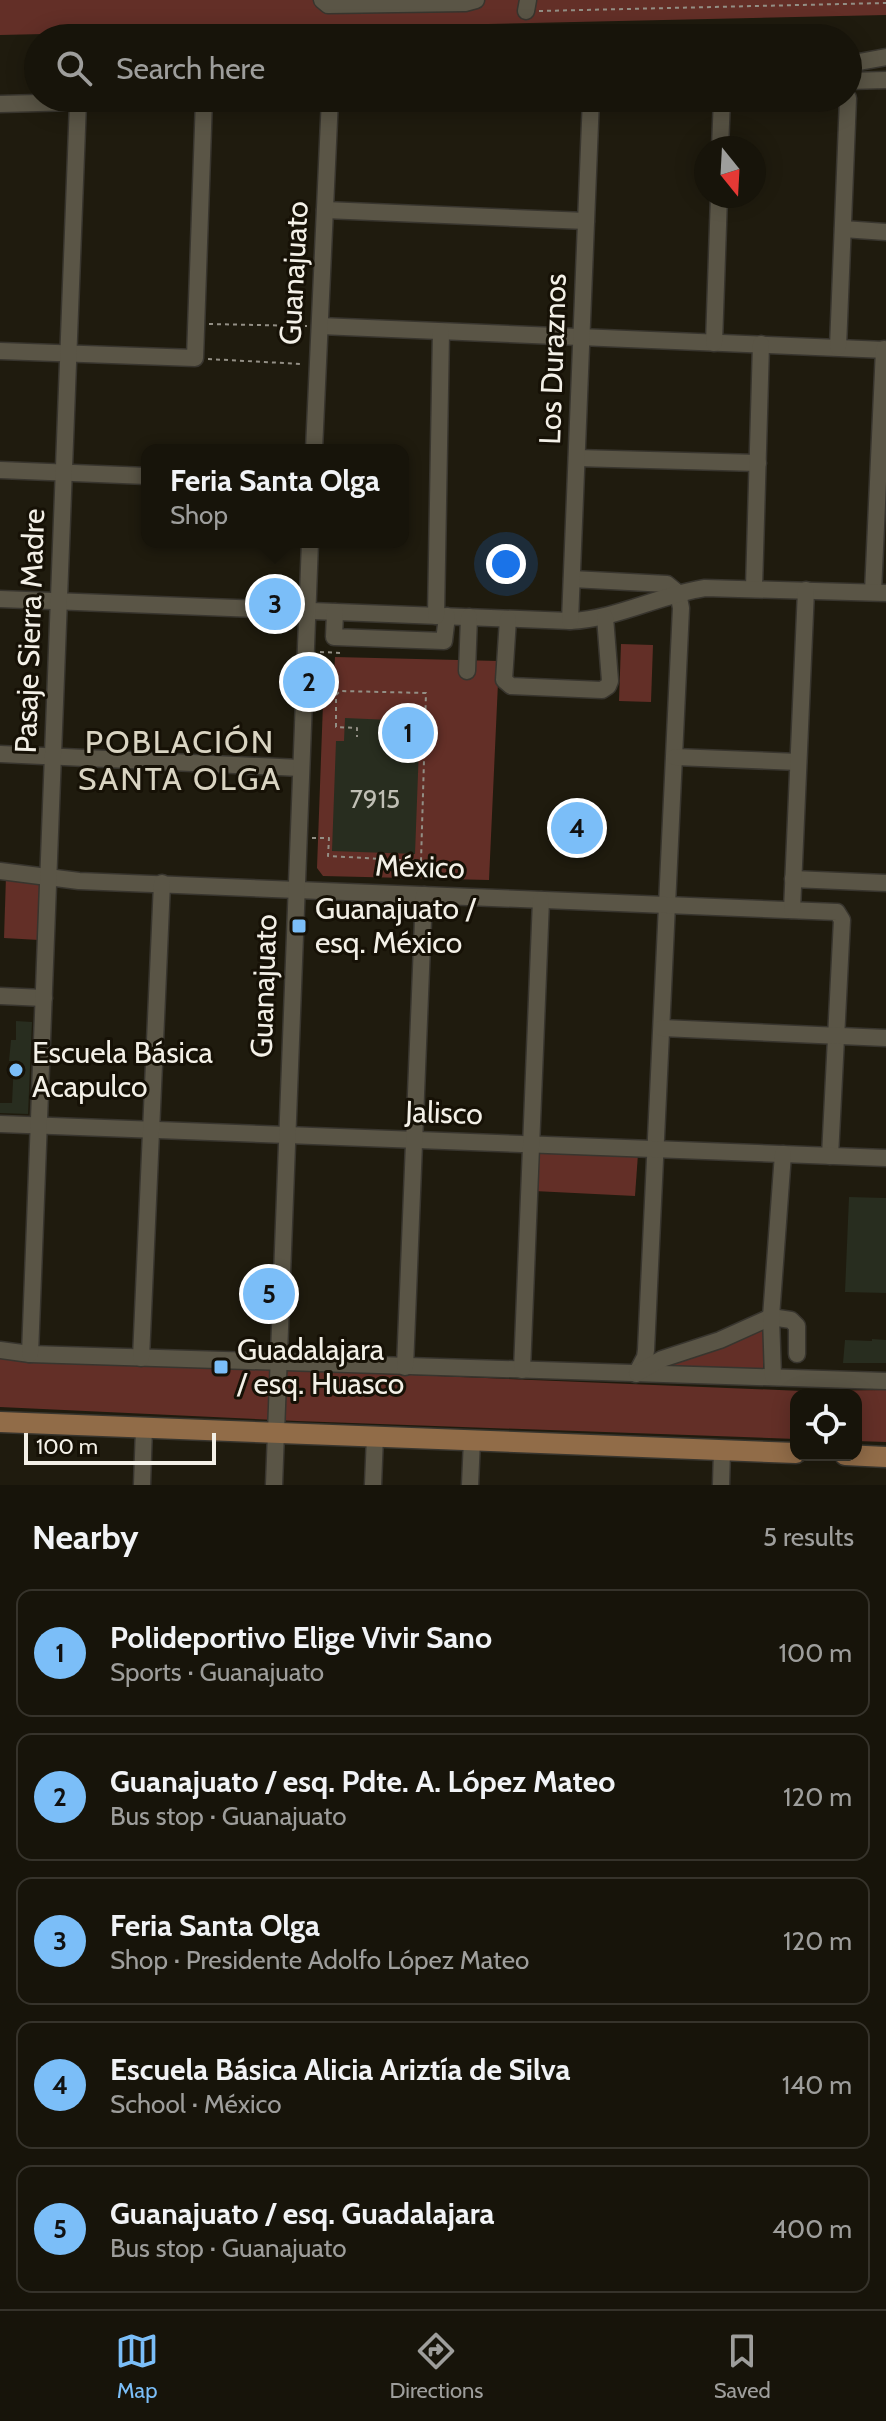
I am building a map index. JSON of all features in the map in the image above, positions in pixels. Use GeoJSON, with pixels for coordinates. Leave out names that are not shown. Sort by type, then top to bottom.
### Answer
{"type":"FeatureCollection","features":[{"type":"Feature","properties":{"kind":"main road"},"geometry":{"type":"LineString","coordinates":[[0,1422],[790,1453]]}},
{"type":"Feature","properties":{"kind":"main road"},"geometry":{"type":"LineString","coordinates":[[862,1456],[886,1457]]}},
{"type":"Feature","properties":{"kind":"street"},"geometry":{"type":"LineString","coordinates":[[322,0],[328,5],[465,3],[476,0]]}},
{"type":"Feature","properties":{"kind":"street"},"geometry":{"type":"LineString","coordinates":[[862,61],[886,57]]}},
{"type":"Feature","properties":{"kind":"street"},"geometry":{"type":"LineString","coordinates":[[862,82],[886,80]]}},
{"type":"Feature","properties":{"kind":"street"},"geometry":{"type":"LineString","coordinates":[[0,104],[24,103]]}},
{"type":"Feature","properties":{"kind":"street","name":"Pasaje Sierra Madre"},"geometry":{"type":"LineString","coordinates":[[30,1354],[78,112]]}},
{"type":"Feature","properties":{"kind":"street"},"geometry":{"type":"LineString","coordinates":[[0,351],[195,358],[204,112]]}},
{"type":"Feature","properties":{"kind":"street","name":"Guanajuato"},"geometry":{"type":"LineString","coordinates":[[314,444],[329,112]]}},
{"type":"Feature","properties":{"kind":"street","name":"Los Duraznos"},"geometry":{"type":"LineString","coordinates":[[570,621],[590,112]]}},
{"type":"Feature","properties":{"kind":"street"},"geometry":{"type":"LineString","coordinates":[[720,136],[721,112]]}},
{"type":"Feature","properties":{"kind":"street"},"geometry":{"type":"LineString","coordinates":[[838,347],[847,112]]}},
{"type":"Feature","properties":{"kind":"street"},"geometry":{"type":"LineString","coordinates":[[714,343],[719,208]]}},
{"type":"Feature","properties":{"kind":"street"},"geometry":{"type":"LineString","coordinates":[[325,210],[586,221]]}},
{"type":"Feature","properties":{"kind":"street"},"geometry":{"type":"LineString","coordinates":[[843,229],[886,232]]}},
{"type":"Feature","properties":{"kind":"street"},"geometry":{"type":"LineString","coordinates":[[0,599],[570,621],[605,617],[678,593],[705,588],[879,593],[885,350],[320,326]]}},
{"type":"Feature","properties":{"kind":"street"},"geometry":{"type":"LineString","coordinates":[[335,612],[334,637],[444,641],[441,616],[441,332]]}},
{"type":"Feature","properties":{"kind":"street"},"geometry":{"type":"LineString","coordinates":[[754,588],[761,344]]}},
{"type":"Feature","properties":{"kind":"street"},"geometry":{"type":"LineString","coordinates":[[577,458],[758,463]]}},
{"type":"Feature","properties":{"kind":"street"},"geometry":{"type":"LineString","coordinates":[[0,470],[141,476]]}},
{"type":"Feature","properties":{"kind":"street","name":"Guanajuato"},"geometry":{"type":"LineString","coordinates":[[274,1485],[310,548]]}},
{"type":"Feature","properties":{"kind":"street"},"geometry":{"type":"LineString","coordinates":[[572,579],[667,584],[678,593],[681,616],[646,1350],[636,1374]]}},
{"type":"Feature","properties":{"kind":"street"},"geometry":{"type":"LineString","coordinates":[[792,910],[806,590]]}},
{"type":"Feature","properties":{"kind":"street"},"geometry":{"type":"LineString","coordinates":[[467,671],[469,617]]}},
{"type":"Feature","properties":{"kind":"street"},"geometry":{"type":"LineString","coordinates":[[508,619],[506,684],[602,690],[610,681],[605,617]]}},
{"type":"Feature","properties":{"kind":"street"},"geometry":{"type":"LineString","coordinates":[[0,754],[300,768]]}},
{"type":"Feature","properties":{"kind":"street"},"geometry":{"type":"LineString","coordinates":[[675,757],[798,762]]}},
{"type":"Feature","properties":{"kind":"street","name":"México"},"geometry":{"type":"LineString","coordinates":[[0,871],[79,881],[837,912],[842,920],[836,1036]]}},
{"type":"Feature","properties":{"kind":"street"},"geometry":{"type":"LineString","coordinates":[[793,879],[886,883]]}},
{"type":"Feature","properties":{"kind":"street"},"geometry":{"type":"LineString","coordinates":[[141,1358],[162,883]]}},
{"type":"Feature","properties":{"kind":"street"},"geometry":{"type":"LineString","coordinates":[[405,1367],[424,895]]}},
{"type":"Feature","properties":{"kind":"street"},"geometry":{"type":"LineString","coordinates":[[522,1370],[541,900]]}},
{"type":"Feature","properties":{"kind":"street"},"geometry":{"type":"LineString","coordinates":[[0,996],[44,998]]}},
{"type":"Feature","properties":{"kind":"street"},"geometry":{"type":"LineString","coordinates":[[662,1028],[886,1038]]}},
{"type":"Feature","properties":{"kind":"street"},"geometry":{"type":"LineString","coordinates":[[830,1156],[836,1036]]}},
{"type":"Feature","properties":{"kind":"street","name":"Jalisco"},"geometry":{"type":"LineString","coordinates":[[0,1124],[886,1158]]}},
{"type":"Feature","properties":{"kind":"street"},"geometry":{"type":"LineString","coordinates":[[773,1377],[771,1317],[783,1154]]}},
{"type":"Feature","properties":{"kind":"street"},"geometry":{"type":"LineString","coordinates":[[636,1374],[662,1359],[720,1340],[771,1317],[791,1320],[797,1326],[797,1354]]}},
{"type":"Feature","properties":{"kind":"street"},"geometry":{"type":"LineString","coordinates":[[0,1350],[30,1354],[277,1363],[886,1381]]}},
{"type":"Feature","properties":{"kind":"street"},"geometry":{"type":"LineString","coordinates":[[142,1485],[144,1428]]}},
{"type":"Feature","properties":{"kind":"street"},"geometry":{"type":"LineString","coordinates":[[373,1485],[375,1436]]}},
{"type":"Feature","properties":{"kind":"street"},"geometry":{"type":"LineString","coordinates":[[470,1485],[472,1440]]}},
{"type":"Feature","properties":{"kind":"street"},"geometry":{"type":"LineString","coordinates":[[721,1485],[722,1450]]}},
{"type":"Feature","properties":{"kind":"path"},"geometry":{"type":"LineString","coordinates":[[640,8],[642,0]]}},
{"type":"Feature","properties":{"kind":"path"},"geometry":{"type":"LineString","coordinates":[[734,6],[736,0]]}},
{"type":"Feature","properties":{"kind":"path"},"geometry":{"type":"LineString","coordinates":[[527,6],[640,8],[807,2],[886,3]]}},
{"type":"Feature","properties":{"kind":"path"},"geometry":{"type":"LineString","coordinates":[[196,324],[320,326]]}},
{"type":"Feature","properties":{"kind":"path"},"geometry":{"type":"LineString","coordinates":[[195,358],[318,364]]}},
{"type":"Feature","properties":{"kind":"path"},"geometry":{"type":"LineString","coordinates":[[307,838],[329,838],[328,856],[421,861],[426,693],[340,691],[336,695],[336,727],[357,728],[357,737]]}},
{"type":"Feature","properties":{"kind":"shaded area"},"geometry":{"type":"Polygon","coordinates":[[[0,0],[886,0],[886,15],[487,24],[24,24],[24,34],[0,35],[0,0]]]}},
{"type":"Feature","properties":{"kind":"shaded area"},"geometry":{"type":"Polygon","coordinates":[[[621,644],[653,645],[651,702],[619,701],[621,644]]]}},
{"type":"Feature","properties":{"kind":"shaded area"},"geometry":{"type":"Polygon","coordinates":[[[335,657],[499,661],[489,880],[323,876],[317,868],[324,676],[334,675],[335,657]]]}},
{"type":"Feature","properties":{"kind":"shaded area"},"geometry":{"type":"Polygon","coordinates":[[[6,876],[42,882],[39,940],[4,938],[6,876]]]}},
{"type":"Feature","properties":{"kind":"shaded area"},"geometry":{"type":"Polygon","coordinates":[[[536,1149],[638,1154],[635,1196],[534,1191],[536,1149]]]}},
{"type":"Feature","properties":{"kind":"shaded area"},"geometry":{"type":"Polygon","coordinates":[[[765,1328],[763,1371],[668,1365],[765,1328]]]}},
{"type":"Feature","properties":{"kind":"shaded area"},"geometry":{"type":"Polygon","coordinates":[[[0,1358],[790,1391],[790,1439],[297,1421],[0,1407],[0,1358]]]}},
{"type":"Feature","properties":{"kind":"shaded area"},"geometry":{"type":"Polygon","coordinates":[[[862,1390],[886,1390],[886,1442],[862,1441],[862,1390]]]}},
{"type":"Feature","properties":{"kind":"building"},"geometry":{"type":"Polygon","coordinates":[[[345,718],[390,720],[389,746],[419,747],[415,854],[332,851],[336,741],[344,741],[345,718]]]}},
{"type":"Feature","properties":{"kind":"building"},"geometry":{"type":"Polygon","coordinates":[[[16,1021],[32,1022],[28,1114],[0,1113],[0,1103],[12,1103],[14,1061],[9,1061],[11,1040],[16,1040],[16,1021]]]}},
{"type":"Feature","properties":{"kind":"building"},"geometry":{"type":"Polygon","coordinates":[[[849,1197],[886,1198],[886,1293],[845,1292],[849,1197]]]}},
{"type":"Feature","properties":{"kind":"building"},"geometry":{"type":"Polygon","coordinates":[[[845,1340],[886,1340],[886,1363],[843,1363],[845,1340]]]}},
{"type":"Feature","properties":{"kind":"place","name":"Feria Santa Olga"},"geometry":{"type":"Point","coordinates":[275,604]}},
{"type":"Feature","properties":{"kind":"place","name":"Guanajuato / esq. Pdte. A. López Mateo"},"geometry":{"type":"Point","coordinates":[309,682]}},
{"type":"Feature","properties":{"kind":"place","name":"Polideportivo Elige Vivir Sano"},"geometry":{"type":"Point","coordinates":[408,733]}},
{"type":"Feature","properties":{"kind":"place","name":"Escuela Básica Alicia Ariztía de Silva"},"geometry":{"type":"Point","coordinates":[577,828]}},
{"type":"Feature","properties":{"kind":"place","name":"Guanajuato / esq. México"},"geometry":{"type":"Point","coordinates":[299,926]}},
{"type":"Feature","properties":{"kind":"place","name":"Escuela Básica Acapulco"},"geometry":{"type":"Point","coordinates":[16,1070]}},
{"type":"Feature","properties":{"kind":"place","name":"Guanajuato / esq. Guadalajara"},"geometry":{"type":"Point","coordinates":[269,1294]}},
{"type":"Feature","properties":{"kind":"place","name":"Guadalajara / esq. Huasco"},"geometry":{"type":"Point","coordinates":[221,1367]}},
{"type":"Feature","properties":{"kind":"district","name":"POBLACIÓN SANTA OLGA"},"geometry":{"type":"Point","coordinates":[180,760]}}]}
